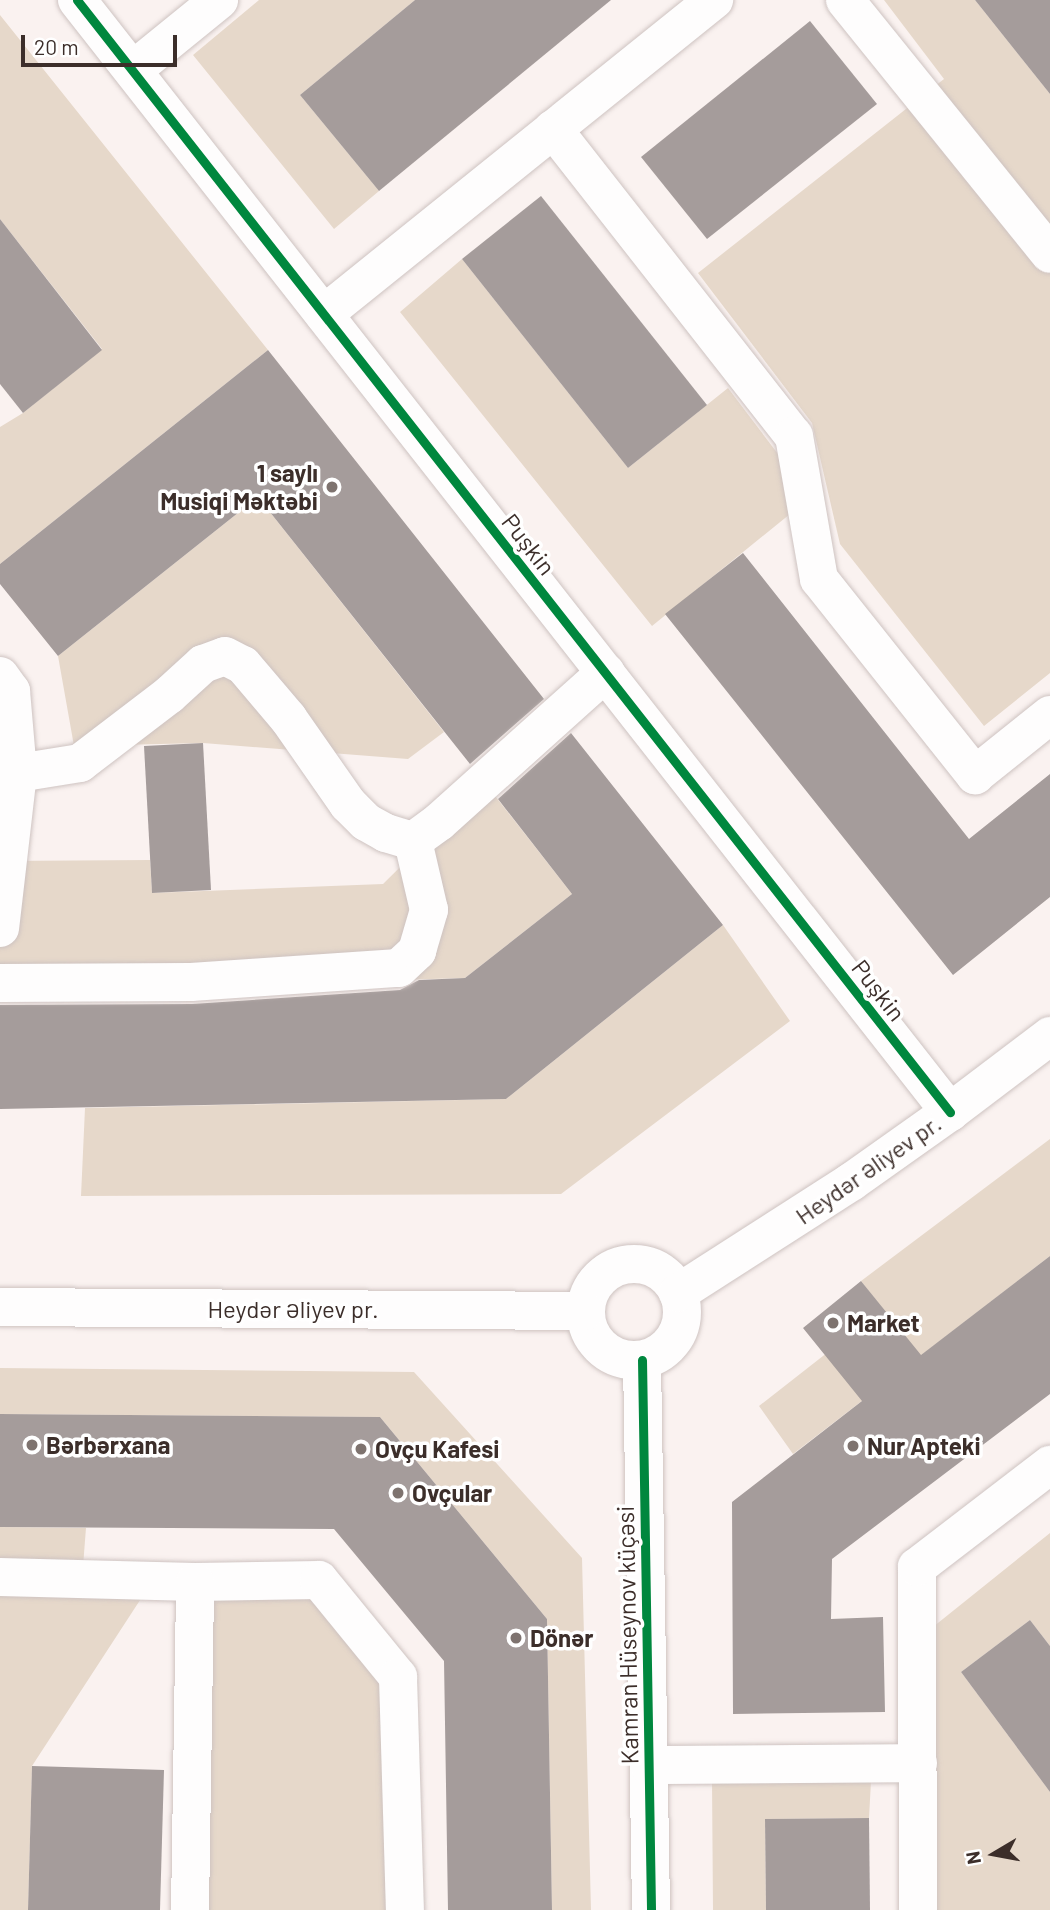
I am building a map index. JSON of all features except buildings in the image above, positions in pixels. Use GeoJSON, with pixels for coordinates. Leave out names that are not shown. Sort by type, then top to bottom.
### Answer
{"type":"FeatureCollection","features":[{"type":"Feature","properties":{"kind":"street","name":"Puşkin"},"geometry":{"type":"LineString","coordinates":[[77,0],[950,1112]]}},
{"type":"Feature","properties":{"kind":"street"},"geometry":{"type":"LineString","coordinates":[[133,71],[219,0]]}},
{"type":"Feature","properties":{"kind":"street"},"geometry":{"type":"LineString","coordinates":[[324,314],[714,0]]}},
{"type":"Feature","properties":{"kind":"street"},"geometry":{"type":"LineString","coordinates":[[845,0],[1050,254]]}},
{"type":"Feature","properties":{"kind":"street"},"geometry":{"type":"LineString","coordinates":[[553,129],[794,436],[819,579],[975,775],[1050,715]]}},
{"type":"Feature","properties":{"kind":"street"},"geometry":{"type":"LineString","coordinates":[[18,773],[80,763],[169,695],[203,664],[225,656],[243,665],[288,718],[348,804],[366,822],[386,833],[413,841]]}},
{"type":"Feature","properties":{"kind":"street"},"geometry":{"type":"LineString","coordinates":[[413,841],[439,822],[606,672]]}},
{"type":"Feature","properties":{"kind":"street"},"geometry":{"type":"LineString","coordinates":[[0,676],[11,691],[18,773],[0,928]]}},
{"type":"Feature","properties":{"kind":"street"},"geometry":{"type":"LineString","coordinates":[[0,983],[191,982],[399,968],[417,951],[429,911],[413,841]]}},
{"type":"Feature","properties":{"kind":"street","name":"Heydər Əliyev pr."},"geometry":{"type":"LineString","coordinates":[[678,1293],[770,1237],[950,1112],[1050,1036]]}},
{"type":"Feature","properties":{"kind":"street"},"geometry":{"type":"LineString","coordinates":[[624,1264],[654,1269],[671,1281],[678,1293],[681,1320],[677,1333],[658,1354],[642,1360],[625,1360],[611,1355],[597,1344],[589,1330],[585,1311],[592,1288],[600,1276],[624,1264]]}},
{"type":"Feature","properties":{"kind":"street","name":"Heydər Əliyev pr."},"geometry":{"type":"LineString","coordinates":[[0,1307],[585,1311]]}},
{"type":"Feature","properties":{"kind":"street","name":"Kamran Hüseynov küçəsi"},"geometry":{"type":"LineString","coordinates":[[642,1360],[651,1910]]}},
{"type":"Feature","properties":{"kind":"street"},"geometry":{"type":"LineString","coordinates":[[918,1910],[917,1567],[1050,1465]]}},
{"type":"Feature","properties":{"kind":"street"},"geometry":{"type":"LineString","coordinates":[[0,1577],[195,1582],[319,1580],[398,1677],[405,1910]]}},
{"type":"Feature","properties":{"kind":"street"},"geometry":{"type":"LineString","coordinates":[[190,1910],[195,1582]]}},
{"type":"Feature","properties":{"kind":"street"},"geometry":{"type":"LineString","coordinates":[[649,1765],[918,1763]]}},
{"type":"Feature","properties":{"kind":"shaded area"},"geometry":{"type":"Polygon","coordinates":[[[259,0],[415,0],[300,95],[379,191],[334,229],[193,55],[259,0]]]}},
{"type":"Feature","properties":{"kind":"shaded area"},"geometry":{"type":"Polygon","coordinates":[[[884,0],[975,0],[1050,94],[1050,673],[984,726],[840,544],[812,423],[698,273],[944,79],[884,0]]]}},
{"type":"Feature","properties":{"kind":"shaded area"},"geometry":{"type":"Polygon","coordinates":[[[0,15],[268,350],[0,564],[0,427],[23,413],[102,349],[0,219],[0,15]]]}},
{"type":"Feature","properties":{"kind":"shaded area"},"geometry":{"type":"Polygon","coordinates":[[[462,259],[628,468],[728,388],[778,454],[790,514],[652,626],[400,312],[462,259]]]}},
{"type":"Feature","properties":{"kind":"shaded area"},"geometry":{"type":"Polygon","coordinates":[[[258,497],[444,732],[408,759],[203,743],[74,746],[58,656],[258,497]]]}},
{"type":"Feature","properties":{"kind":"shaded area"},"geometry":{"type":"Polygon","coordinates":[[[485,783],[572,894],[465,978],[0,992],[0,861],[150,860],[152,893],[383,884],[485,783]]]}},
{"type":"Feature","properties":{"kind":"shaded area"},"geometry":{"type":"Polygon","coordinates":[[[723,925],[790,1021],[561,1194],[81,1196],[85,1108],[506,1099],[723,925]]]}},
{"type":"Feature","properties":{"kind":"shaded area"},"geometry":{"type":"Polygon","coordinates":[[[1050,1139],[1050,1256],[793,1454],[759,1406],[883,1309],[861,1281],[1050,1139]]]}},
{"type":"Feature","properties":{"kind":"shaded area"},"geometry":{"type":"Polygon","coordinates":[[[0,1368],[414,1372],[582,1558],[591,1910],[552,1910],[547,1619],[380,1417],[0,1414],[0,1368]]]}},
{"type":"Feature","properties":{"kind":"shaded area"},"geometry":{"type":"Polygon","coordinates":[[[0,1527],[86,1528],[82,1579],[0,1577],[0,1527]]]}},
{"type":"Feature","properties":{"kind":"shaded area"},"geometry":{"type":"Polygon","coordinates":[[[1050,1533],[1050,1646],[1030,1620],[961,1672],[1050,1792],[1050,1910],[918,1910],[918,1639],[1050,1533]]]}},
{"type":"Feature","properties":{"kind":"shaded area"},"geometry":{"type":"Polygon","coordinates":[[[319,1580],[398,1677],[404,1910],[190,1910],[195,1582],[319,1580]]]}},
{"type":"Feature","properties":{"kind":"shaded area"},"geometry":{"type":"Polygon","coordinates":[[[0,1590],[144,1594],[32,1766],[28,1910],[0,1910],[0,1590]]]}},
{"type":"Feature","properties":{"kind":"shaded area"},"geometry":{"type":"Polygon","coordinates":[[[871,1781],[869,1818],[765,1819],[766,1910],[713,1910],[712,1782],[871,1781]]]}},
{"type":"Feature","properties":{"kind":"cycle path"},"geometry":{"type":"LineString","coordinates":[[77,0],[950,1112]]}},
{"type":"Feature","properties":{"kind":"cycle path"},"geometry":{"type":"LineString","coordinates":[[642,1360],[651,1910]]}},
{"type":"Feature","properties":{"kind":"place","name":"1 saylı Musiqi Məktəbi"},"geometry":{"type":"Point","coordinates":[332,487]}},
{"type":"Feature","properties":{"kind":"place","name":"Market"},"geometry":{"type":"Point","coordinates":[833,1323]}},
{"type":"Feature","properties":{"kind":"place","name":"Bərbərxana"},"geometry":{"type":"Point","coordinates":[32,1445]}},
{"type":"Feature","properties":{"kind":"place","name":"Nur Apteki"},"geometry":{"type":"Point","coordinates":[853,1446]}},
{"type":"Feature","properties":{"kind":"place","name":"Ovçu Kafesi"},"geometry":{"type":"Point","coordinates":[361,1449]}},
{"type":"Feature","properties":{"kind":"place","name":"Ovçular"},"geometry":{"type":"Point","coordinates":[398,1493]}},
{"type":"Feature","properties":{"kind":"place","name":"Dönər"},"geometry":{"type":"Point","coordinates":[516,1638]}}]}
